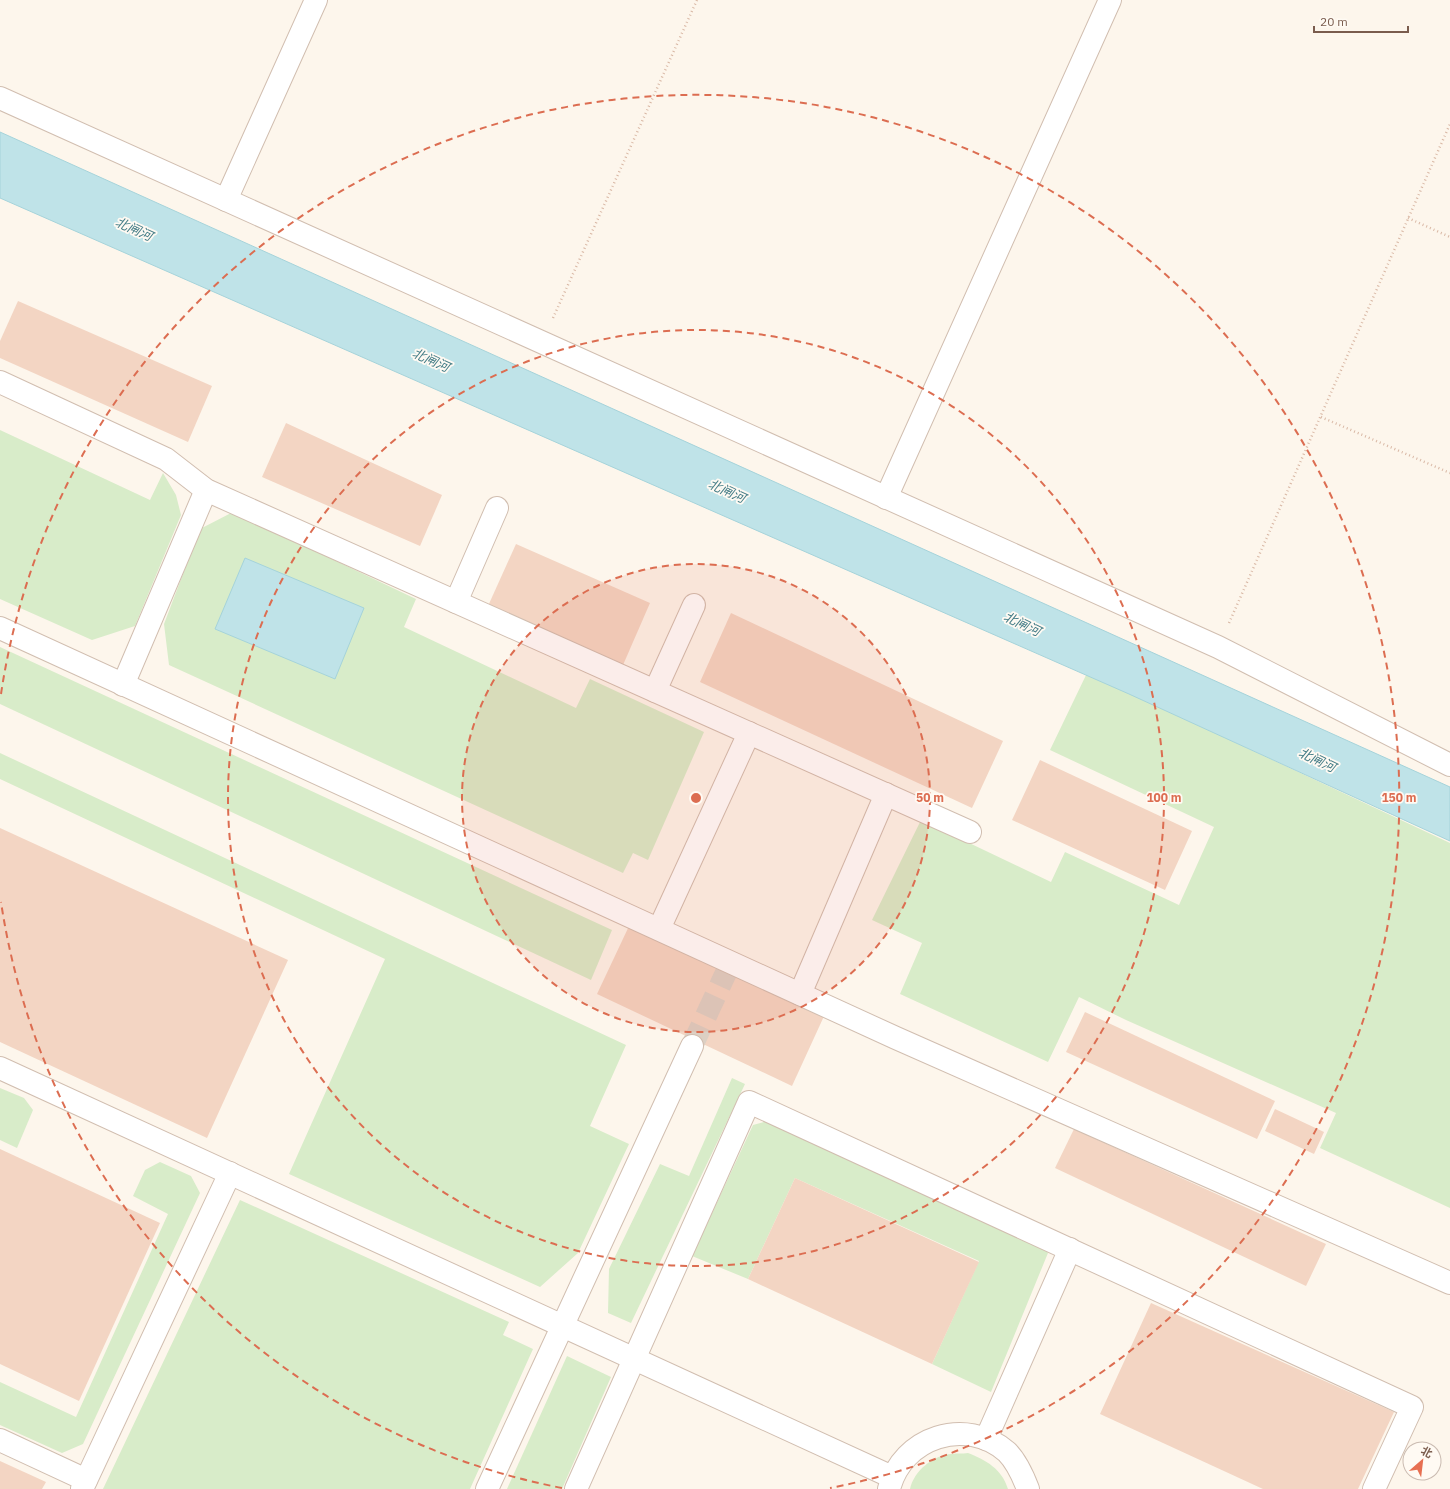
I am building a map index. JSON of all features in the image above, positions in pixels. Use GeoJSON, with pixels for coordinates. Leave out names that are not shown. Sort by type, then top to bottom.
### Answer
{"type":"FeatureCollection","features":[{"type":"Feature","properties":{"kind":"street"},"geometry":{"type":"LineString","coordinates":[[226,200],[316,0]]}},
{"type":"Feature","properties":{"kind":"street"},"geometry":{"type":"LineString","coordinates":[[886,498],[1110,0]]}},
{"type":"Feature","properties":{"kind":"street"},"geometry":{"type":"LineString","coordinates":[[0,98],[1218,647],[1450,765]]}},
{"type":"Feature","properties":{"kind":"street"},"geometry":{"type":"LineString","coordinates":[[0,382],[166,459],[206,490],[970,832]]}},
{"type":"Feature","properties":{"kind":"street"},"geometry":{"type":"LineString","coordinates":[[123,684],[206,490]]}},
{"type":"Feature","properties":{"kind":"street"},"geometry":{"type":"LineString","coordinates":[[456,602],[497,508]]}},
{"type":"Feature","properties":{"kind":"street"},"geometry":{"type":"LineString","coordinates":[[655,691],[694,605]]}},
{"type":"Feature","properties":{"kind":"street"},"geometry":{"type":"LineString","coordinates":[[0,628],[800,994],[1450,1283]]}},
{"type":"Feature","properties":{"kind":"street"},"geometry":{"type":"LineString","coordinates":[[659,930],[749,733]]}},
{"type":"Feature","properties":{"kind":"street"},"geometry":{"type":"LineString","coordinates":[[800,994],[886,794]]}},
{"type":"Feature","properties":{"kind":"street"},"geometry":{"type":"LineString","coordinates":[[486,1489],[692,1046]]}},
{"type":"Feature","properties":{"kind":"street"},"geometry":{"type":"LineString","coordinates":[[0,1068],[634,1358],[890,1483],[904,1458],[921,1444],[942,1436],[964,1434],[986,1439],[1007,1453],[1022,1472],[1028,1489]]}},
{"type":"Feature","properties":{"kind":"street"},"geometry":{"type":"LineString","coordinates":[[576,1489],[749,1102],[1412,1407],[1374,1489]]}},
{"type":"Feature","properties":{"kind":"street"},"geometry":{"type":"LineString","coordinates":[[0,1440],[84,1485],[230,1173]]}},
{"type":"Feature","properties":{"kind":"street"},"geometry":{"type":"LineString","coordinates":[[986,1439],[1070,1249]]}},
{"type":"Feature","properties":{"kind":"path"},"geometry":{"type":"LineString","coordinates":[[542,343],[697,0]]}},
{"type":"Feature","properties":{"kind":"path"},"geometry":{"type":"LineString","coordinates":[[1218,647],[1450,124]]}},
{"type":"Feature","properties":{"kind":"path"},"geometry":{"type":"LineString","coordinates":[[1408,218],[1450,238]]}},
{"type":"Feature","properties":{"kind":"path"},"geometry":{"type":"LineString","coordinates":[[1321,416],[1450,473]]}},
{"type":"Feature","properties":{"kind":"green space"},"geometry":{"type":"Polygon","coordinates":[[[0,430],[150,500],[163,473],[176,495],[181,515],[135,626],[92,640],[0,599],[0,430]]]}},
{"type":"Feature","properties":{"kind":"green space"},"geometry":{"type":"Polygon","coordinates":[[[233,512],[416,599],[404,627],[576,708],[590,679],[704,732],[648,860],[633,853],[623,873],[169,665],[164,624],[200,529],[233,512]]]}},
{"type":"Feature","properties":{"kind":"green space"},"geometry":{"type":"Polygon","coordinates":[[[0,647],[612,930],[591,980],[0,704],[0,647]]]}},
{"type":"Feature","properties":{"kind":"green space"},"geometry":{"type":"Polygon","coordinates":[[[1087,673],[1450,843],[1450,1208],[1320,1148],[1336,1113],[1126,1020],[1079,997],[1048,1062],[900,994],[922,943],[872,920],[921,820],[1051,882],[1065,852],[1179,905],[1214,827],[1050,750],[1087,673]]]}},
{"type":"Feature","properties":{"kind":"green space"},"geometry":{"type":"Polygon","coordinates":[[[0,753],[626,1045],[590,1126],[629,1144],[578,1253],[540,1287],[289,1174],[385,959],[0,779],[0,753]]]}},
{"type":"Feature","properties":{"kind":"green space"},"geometry":{"type":"Polygon","coordinates":[[[732,1078],[745,1084],[631,1323],[608,1313],[609,1269],[660,1164],[689,1176],[732,1078]]]}},
{"type":"Feature","properties":{"kind":"green space"},"geometry":{"type":"Polygon","coordinates":[[[0,1088],[24,1098],[33,1110],[17,1148],[0,1140],[0,1088]]]}},
{"type":"Feature","properties":{"kind":"green space"},"geometry":{"type":"Polygon","coordinates":[[[768,1121],[1041,1243],[1048,1253],[991,1392],[932,1364],[979,1261],[795,1178],[748,1279],[692,1256],[753,1125],[768,1121]]]}},
{"type":"Feature","properties":{"kind":"green space"},"geometry":{"type":"Polygon","coordinates":[[[160,1162],[191,1176],[200,1193],[83,1444],[62,1453],[0,1425],[0,1382],[76,1417],[168,1214],[133,1196],[145,1170],[160,1162]]]}},
{"type":"Feature","properties":{"kind":"green space"},"geometry":{"type":"Polygon","coordinates":[[[240,1200],[509,1322],[503,1335],[533,1349],[470,1489],[103,1489],[240,1200]]]}},
{"type":"Feature","properties":{"kind":"green space"},"geometry":{"type":"Polygon","coordinates":[[[567,1356],[611,1377],[562,1489],[507,1489],[567,1356]]]}},
{"type":"Feature","properties":{"kind":"green space"},"geometry":{"type":"Polygon","coordinates":[[[968,1453],[992,1466],[1002,1476],[1008,1489],[910,1489],[912,1482],[920,1470],[931,1461],[945,1455],[968,1453]]]}},
{"type":"Feature","properties":{"kind":"water","name":"北闸河"},"geometry":{"type":"Polygon","coordinates":[[[0,132],[1450,787],[1450,841],[1129,694],[0,198],[0,132]]]}},
{"type":"Feature","properties":{"kind":"water"},"geometry":{"type":"Polygon","coordinates":[[[245,558],[364,608],[335,679],[215,629],[245,558]]]}},
{"type":"Feature","properties":{"kind":"building"},"geometry":{"type":"Polygon","coordinates":[[[18,301],[212,386],[188,442],[0,358],[0,341],[18,301]]]}},
{"type":"Feature","properties":{"kind":"building"},"geometry":{"type":"Polygon","coordinates":[[[286,423],[442,495],[420,546],[262,477],[286,423]]]}},
{"type":"Feature","properties":{"kind":"building"},"geometry":{"type":"Polygon","coordinates":[[[516,544],[650,603],[623,665],[488,606],[516,544]]]}},
{"type":"Feature","properties":{"kind":"building"},"geometry":{"type":"Polygon","coordinates":[[[731,613],[1003,741],[972,808],[700,682],[731,613]]]}},
{"type":"Feature","properties":{"kind":"building"},"geometry":{"type":"Polygon","coordinates":[[[1040,760],[1192,831],[1165,890],[1012,820],[1040,760]]]}},
{"type":"Feature","properties":{"kind":"building"},"geometry":{"type":"Polygon","coordinates":[[[0,828],[288,960],[207,1138],[0,1042],[0,828]]]}},
{"type":"Feature","properties":{"kind":"building"},"geometry":{"type":"Polygon","coordinates":[[[630,924],[825,1014],[792,1086],[597,994],[630,924]]]}},
{"type":"Feature","properties":{"kind":"building"},"geometry":{"type":"Polygon","coordinates":[[[1085,1012],[1275,1101],[1257,1139],[1066,1052],[1085,1012]]]}},
{"type":"Feature","properties":{"kind":"building"},"geometry":{"type":"Polygon","coordinates":[[[1275,1109],[1324,1132],[1314,1154],[1265,1131],[1275,1109]]]}},
{"type":"Feature","properties":{"kind":"building"},"geometry":{"type":"Polygon","coordinates":[[[1074,1129],[1326,1244],[1306,1286],[1055,1168],[1074,1129]]]}},
{"type":"Feature","properties":{"kind":"building"},"geometry":{"type":"Polygon","coordinates":[[[0,1149],[160,1223],[79,1401],[0,1364],[0,1149]]]}},
{"type":"Feature","properties":{"kind":"building"},"geometry":{"type":"Polygon","coordinates":[[[795,1178],[979,1262],[932,1364],[748,1279],[795,1178]]]}},
{"type":"Feature","properties":{"kind":"building"},"geometry":{"type":"Polygon","coordinates":[[[1151,1303],[1394,1412],[1358,1489],[1263,1489],[1100,1414],[1151,1303]]]}},
{"type":"Feature","properties":{"kind":"building"},"geometry":{"type":"Polygon","coordinates":[[[0,1461],[46,1482],[42,1489],[0,1489],[0,1461]]]}},
{"type":"Feature","properties":{"kind":"tunnel"},"geometry":{"type":"LineString","coordinates":[[692,1046],[731,962]]}}]}
